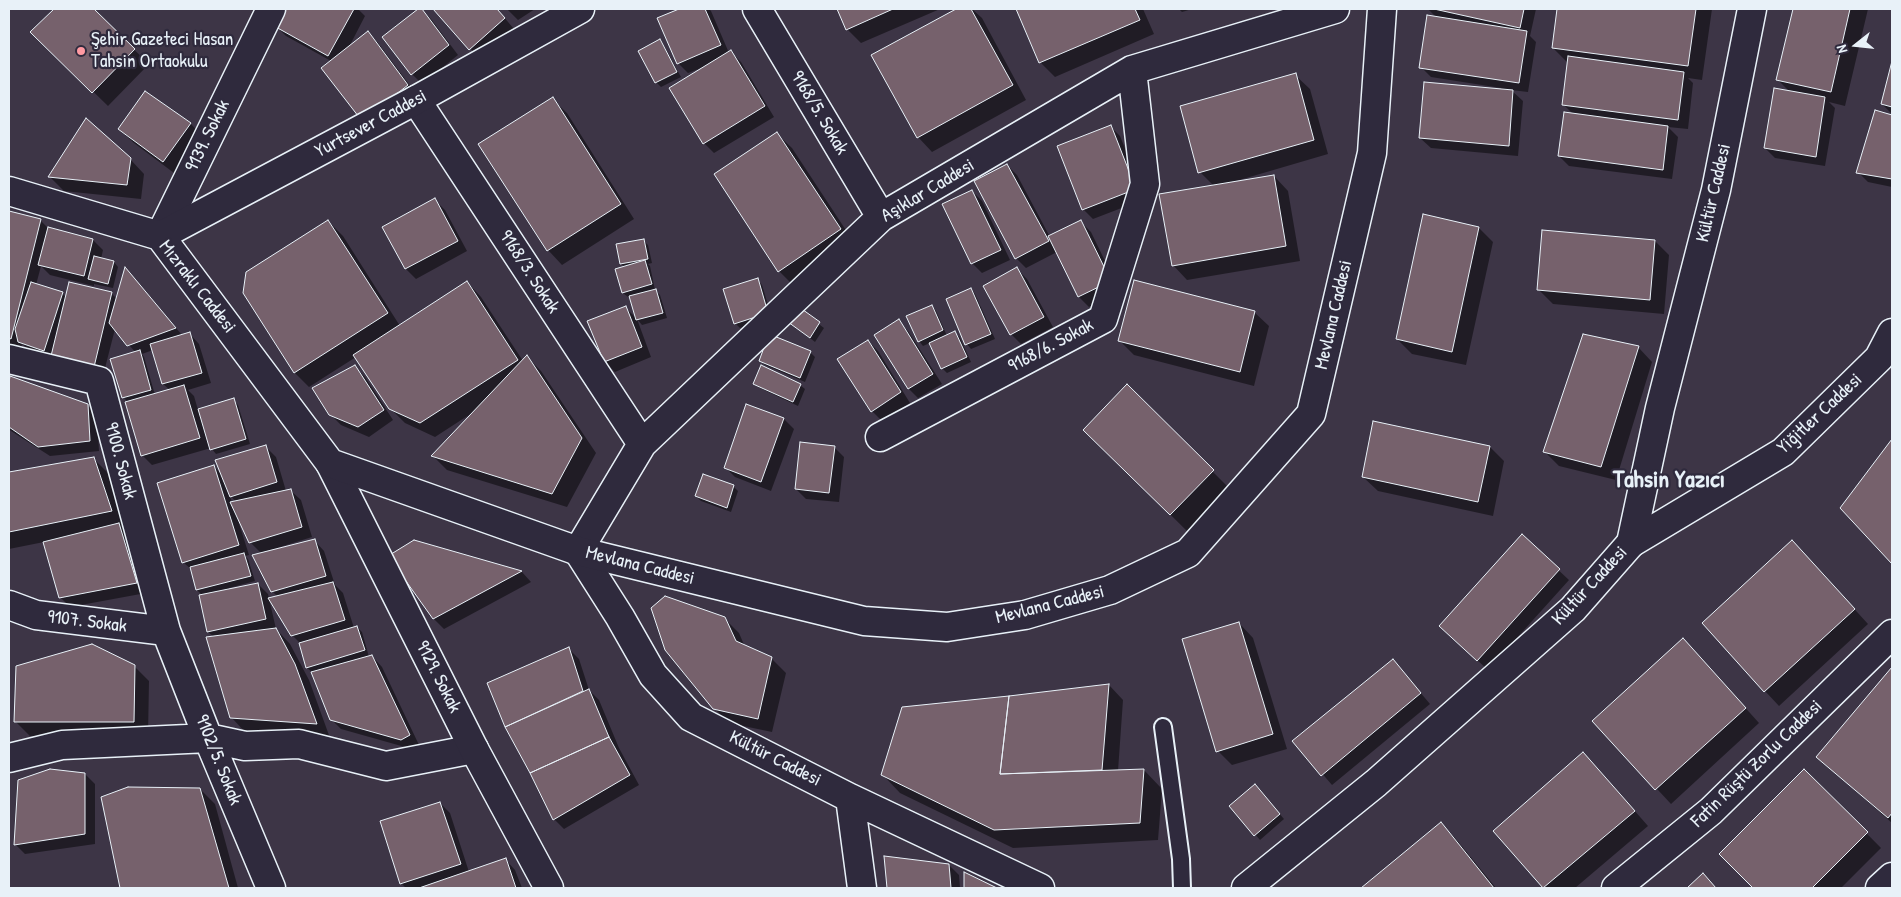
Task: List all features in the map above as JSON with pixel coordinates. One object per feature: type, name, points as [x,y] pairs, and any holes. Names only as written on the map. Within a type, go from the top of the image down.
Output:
[{"type":"street","name":"9139. Sokak","points":[[160,236],[271,9]]},
{"type":"street","name":"Yurtsever Caddesi","points":[[160,236],[416,100],[580,9]]},
{"type":"street","name":"9168/5. Sokak","points":[[757,9],[881,217]]},
{"type":"street","name":"Aşıklar Caddesi","points":[[578,551],[642,444],[881,217],[1132,70],[1335,9]]},
{"type":"street","name":"Mevlana Caddesi","points":[[330,463],[578,551],[864,621],[947,627],[1025,615],[1110,590],[1188,553],[1311,414],[1372,153],[1382,9]]},
{"type":"street","name":"Kültür Caddesi","points":[[1246,888],[1376,783],[1573,609],[1631,543],[1660,408],[1716,190],[1752,9]]},
{"type":"street","name":"9168/6. Sokak","points":[[880,437],[1103,318],[1145,184],[1132,70]]},
{"type":"street","name":"9168/3. Sokak","points":[[416,100],[642,444]]},
{"type":"street","name":"Mızraklı Caddesi","points":[[9,191],[160,236],[330,463]]},
{"type":"street","name":"Yiğitler Caddesi","points":[[1631,543],[1783,452],[1879,358],[1892,333]]},
{"type":"street","name":"9100. Sokak","points":[[9,359],[99,381],[166,631]]},
{"type":"street","name":"9129. Sokak","points":[[330,463],[474,749],[549,888]]},
{"type":"street","name":"Kültür Caddesi","points":[[578,551],[653,675],[691,717],[850,798],[1036,887]]},
{"type":"street","name":"9107. Sokak","points":[[9,605],[36,615],[166,631]]},
{"type":"street","name":"9102/5. Sokak","points":[[166,631],[208,738],[271,888]]},
{"type":"street","name":"Fatin Rüştü Zorlu Caddesi","points":[[1616,888],[1711,811],[1892,634]]},
{"type":"street","points":[[9,758],[62,745],[208,738],[245,746],[299,744],[386,766],[474,749]]},
{"type":"street","points":[[850,798],[862,888]]},
{"type":"street","points":[[1880,888],[1892,876]]},
{"type":"lane","points":[[1163,727],[1181,859],[1182,888]]},
{"type":"building","points":[[54,9],[94,9],[135,49],[92,93],[30,32]]},
{"type":"building","points":[[284,9],[354,9],[328,56],[274,26]]},
{"type":"building","points":[[418,9],[422,9],[449,45],[411,75],[382,37]]},
{"type":"building","points":[[433,9],[497,9],[505,18],[469,50]]},
{"type":"building","points":[[679,9],[705,9],[721,45],[677,64],[657,18]]},
{"type":"building","points":[[837,9],[893,9],[846,30]]},
{"type":"building","points":[[956,9],[971,9],[1013,85],[917,138],[871,55]]},
{"type":"building","points":[[1016,9],[1135,9],[1140,20],[1039,63]]},
{"type":"building","points":[[1434,9],[1524,9],[1520,28]]},
{"type":"building","points":[[1557,9],[1696,9],[1688,66],[1552,48]]},
{"type":"building","points":[[1793,9],[1850,9],[1831,92],[1776,80]]},
{"type":"building","points":[[1427,15],[1527,31],[1519,83],[1419,68]]},
{"type":"building","points":[[368,31],[408,85],[362,121],[321,68]]},
{"type":"building","points":[[660,39],[677,72],[655,83],[638,51]]},
{"type":"building","points":[[731,50],[765,106],[703,144],[669,88]]},
{"type":"building","points":[[1568,56],[1684,72],[1678,120],[1562,105]]},
{"type":"building","points":[[1892,61],[1892,107],[1881,104]]},
{"type":"building","points":[[1296,73],[1314,140],[1198,173],[1180,106]]},
{"type":"building","points":[[1424,82],[1513,90],[1509,146],[1419,138]]},
{"type":"building","points":[[1774,88],[1825,97],[1816,157],[1764,148]]},
{"type":"building","points":[[145,91],[191,123],[163,162],[118,129]]},
{"type":"building","points":[[553,97],[621,204],[547,251],[478,144]]},
{"type":"building","points":[[1875,110],[1892,115],[1892,179],[1856,173]]},
{"type":"building","points":[[1564,112],[1668,126],[1663,170],[1558,156]]},
{"type":"building","points":[[86,118],[131,158],[127,185],[48,177]]},
{"type":"building","points":[[1111,125],[1136,189],[1082,210],[1057,146]]},
{"type":"building","points":[[777,132],[841,229],[778,272],[714,174]]},
{"type":"building","points":[[1007,164],[1049,241],[1015,259],[974,181]]},
{"type":"building","points":[[1274,175],[1286,246],[1172,266],[1159,194]]},
{"type":"building","points":[[972,190],[1001,250],[971,264],[942,204]]},
{"type":"building","points":[[435,198],[458,241],[405,269],[382,227]]},
{"type":"building","points":[[9,211],[41,219],[11,339],[9,338]]},
{"type":"building","points":[[1423,214],[1479,227],[1452,352],[1396,339]]},
{"type":"building","points":[[328,220],[388,313],[294,373],[243,293],[246,272]]},
{"type":"building","points":[[1081,220],[1111,281],[1078,297],[1048,236]]},
{"type":"building","points":[[48,227],[93,239],[84,276],[38,265]]},
{"type":"building","points":[[1542,230],[1655,240],[1650,300],[1537,290]]},
{"type":"building","points":[[644,239],[648,259],[620,264],[616,244]]},
{"type":"building","points":[[94,256],[114,261],[108,284],[88,279]]},
{"type":"building","points":[[645,260],[652,284],[622,293],[615,269]]},
{"type":"building","points":[[125,267],[176,328],[127,346],[109,323]]},
{"type":"building","points":[[1017,267],[1044,317],[1010,335],[983,286]]},
{"type":"building","points":[[758,278],[768,313],[734,324],[723,289]]},
{"type":"building","points":[[1134,280],[1255,311],[1240,372],[1118,341]]},
{"type":"building","points":[[467,281],[518,360],[420,423],[389,409],[353,355]]},
{"type":"building","points":[[31,282],[63,292],[44,351],[18,342],[15,329]]},
{"type":"building","points":[[69,282],[112,292],[94,367],[51,356]]},
{"type":"building","points":[[971,288],[991,334],[965,345],[946,299]]},
{"type":"building","points":[[656,289],[663,313],[636,320],[629,296]]},
{"type":"building","points":[[932,305],[943,330],[918,342],[906,316]]},
{"type":"building","points":[[626,306],[642,347],[604,362],[587,321]]},
{"type":"building","points":[[799,307],[820,322],[810,338],[788,322]]},
{"type":"building","points":[[899,319],[933,374],[908,389],[874,335]]},
{"type":"building","points":[[955,331],[967,357],[941,369],[929,343]]},
{"type":"building","points":[[190,332],[202,373],[162,384],[150,344]]},
{"type":"building","points":[[769,334],[811,351],[800,378],[759,361]]},
{"type":"building","points":[[1583,334],[1639,346],[1601,467],[1543,452]]},
{"type":"building","points":[[868,340],[901,392],[871,412],[837,359]]},
{"type":"building","points":[[140,350],[151,390],[122,398],[110,359]]},
{"type":"building","points":[[527,355],[582,438],[552,494],[431,456]]},
{"type":"building","points":[[355,365],[384,410],[358,427],[329,415],[312,388]]},
{"type":"building","points":[[761,365],[801,384],[793,402],[753,384]]},
{"type":"building","points":[[10,376],[88,404],[90,441],[38,447],[9,427]]},
{"type":"building","points":[[1127,384],[1214,470],[1170,515],[1083,430]]},
{"type":"building","points":[[184,385],[200,438],[141,456],[125,402]]},
{"type":"building","points":[[234,398],[246,439],[210,450],[198,409]]},
{"type":"building","points":[[746,404],[784,418],[761,482],[724,468]]},
{"type":"building","points":[[1373,421],[1490,446],[1478,502],[1362,477]]},
{"type":"building","points":[[1892,439],[1892,564],[1840,508]]},
{"type":"building","points":[[800,442],[835,446],[829,493],[795,489]]},
{"type":"building","points":[[266,445],[277,482],[230,497],[215,460]]},
{"type":"building","points":[[94,457],[112,511],[9,532],[9,472]]},
{"type":"building","points":[[214,465],[239,545],[182,563],[157,483]]},
{"type":"building","points":[[703,474],[734,485],[727,508],[695,496]]},
{"type":"building","points":[[291,489],[302,527],[249,543],[230,502]]},
{"type":"building","points":[[119,523],[137,583],[59,598],[43,542]]},
{"type":"building","points":[[1522,534],[1560,569],[1477,661],[1439,626]]},
{"type":"building","points":[[315,539],[326,576],[271,592],[252,555]]},
{"type":"building","points":[[414,540],[522,571],[433,619],[388,556]]},
{"type":"building","points":[[1792,540],[1855,609],[1764,692],[1702,623]]},
{"type":"building","points":[[244,553],[251,576],[196,590],[190,567]]},
{"type":"building","points":[[333,582],[345,620],[291,636],[268,598]]},
{"type":"building","points":[[258,583],[266,619],[207,632],[199,595]]},
{"type":"building","points":[[665,596],[725,617],[736,641],[772,657],[758,719],[713,709],[665,650],[651,608]]},
{"type":"building","points":[[1239,622],[1273,734],[1216,752],[1182,639]]},
{"type":"building","points":[[357,626],[365,650],[306,668],[299,643]]},
{"type":"building","points":[[276,628],[295,664],[317,724],[230,718],[206,637]]},
{"type":"building","points":[[1683,638],[1746,708],[1655,790],[1592,721]]},
{"type":"building","points":[[92,644],[135,665],[134,722],[14,722],[16,666]]},
{"type":"building","points":[[569,647],[583,691],[505,727],[487,683]]},
{"type":"building","points":[[372,655],[410,735],[401,740],[330,720],[311,672]]},
{"type":"building","points":[[1393,659],[1421,693],[1321,776],[1292,741]]},
{"type":"building","points":[[1892,667],[1892,813],[1888,818],[1816,757]]},
{"type":"building","points":[[1109,684],[1102,770],[1000,774],[1009,696]]},
{"type":"building","points":[[589,689],[609,737],[530,773],[505,727]]},
{"type":"building","points":[[1009,696],[1000,774],[1144,769],[1140,823],[994,830],[881,775],[902,707]]},
{"type":"building","points":[[609,737],[630,775],[553,820],[530,773]]},
{"type":"building","points":[[1583,752],[1635,811],[1543,888],[1493,831]]},
{"type":"building","points":[[50,769],[85,773],[85,834],[14,845],[18,780]]},
{"type":"building","points":[[1804,769],[1868,832],[1812,888],[1753,888],[1719,854]]},
{"type":"building","points":[[1255,784],[1280,814],[1254,836],[1229,806]]},
{"type":"building","points":[[128,787],[200,788],[229,888],[120,888],[101,797]]},
{"type":"building","points":[[440,802],[461,864],[400,884],[380,821]]},
{"type":"building","points":[[1441,822],[1494,888],[1361,888]]},
{"type":"building","points":[[884,856],[949,864],[951,888],[887,888]]},
{"type":"building","points":[[506,858],[516,888],[419,888]]},
{"type":"building","points":[[964,872],[997,888],[964,888]]},
{"type":"building","points":[[1703,873],[1716,888],[1687,888]]},
{"type":"place","name":"Şehir Gazeteci Hasan Tahsin Ortaokulu","points":[[81,51]]},
{"type":"district","name":"Tahsin Yazıcı","points":[[1669,481]]}]
